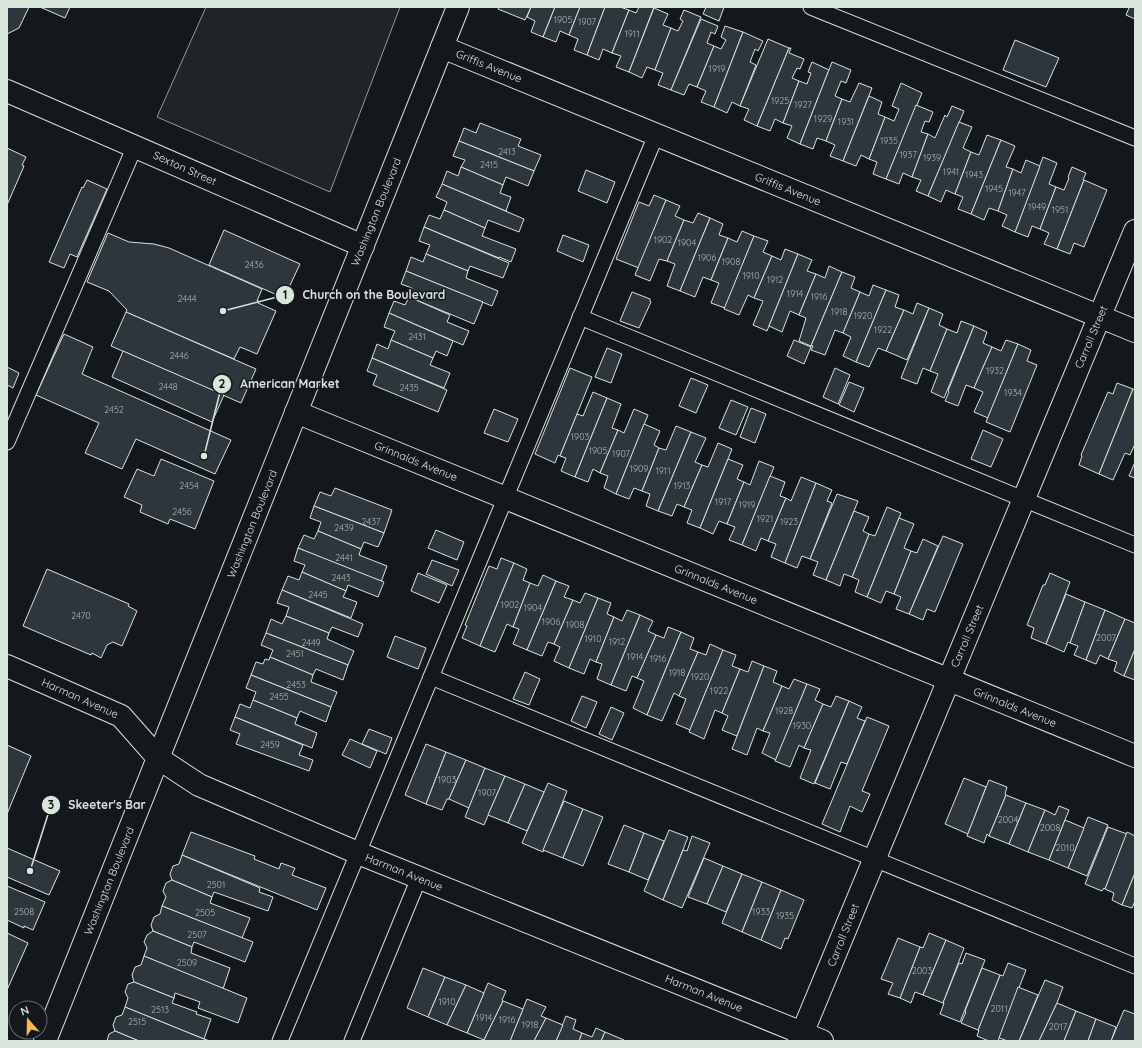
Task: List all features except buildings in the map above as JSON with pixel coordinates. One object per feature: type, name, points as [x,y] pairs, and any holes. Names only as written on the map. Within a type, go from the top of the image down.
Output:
[{"type":"street","name":"Washington Boulevard","points":[[46,1041],[458,7]]},
{"type":"street","name":"Griffis Avenue","points":[[442,47],[1135,331]]},
{"type":"street","name":"Sexton Street","points":[[7,90],[363,246]]},
{"type":"street","name":"Carroll Street","points":[[801,1037],[1135,231]]},
{"type":"street","name":"Grinnalds Avenue","points":[[296,412],[1135,756]]},
{"type":"street","name":"Harman Avenue","points":[[7,666],[121,716],[158,758],[199,785],[358,853],[801,1037],[822,1041]]},
{"type":"lane","points":[[811,7],[1135,138]]},
{"type":"lane","points":[[280,1041],[656,135]]},
{"type":"lane","points":[[7,442],[135,146]]},
{"type":"lane","points":[[580,317],[1135,545]]},
{"type":"lane","points":[[431,678],[1135,966]]},
{"type":"lane","points":[[352,1041],[420,878]]},
{"type":"shaded area","points":[[206,7],[400,7],[330,192],[157,117]]},
{"type":"place","name":"Church on the Boulevard","points":[[223,311]]},
{"type":"place","name":"American Market","points":[[204,456]]},
{"type":"place","name":"Skeeter's Bar","points":[[30,871]]}]
